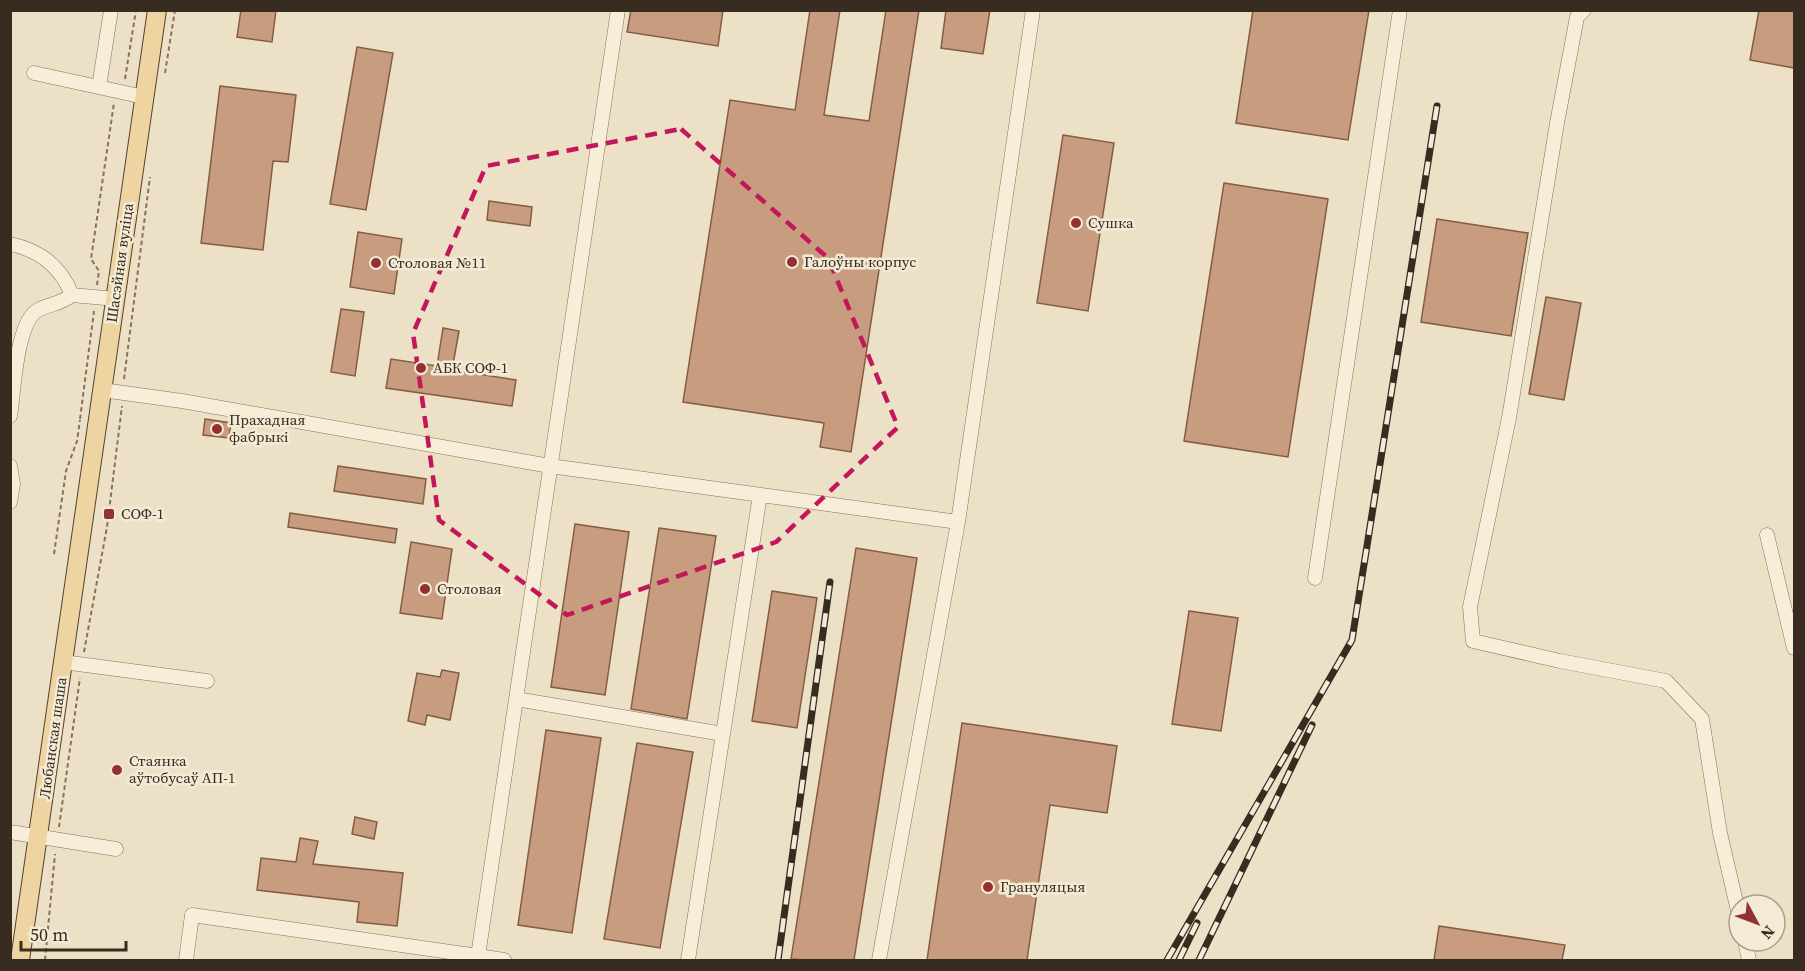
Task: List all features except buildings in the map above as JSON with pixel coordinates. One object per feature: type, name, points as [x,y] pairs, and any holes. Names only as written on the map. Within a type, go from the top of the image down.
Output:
[{"type":"main road","name":"Шасэйная вуліца","points":[[83,516],[157,10]]},
{"type":"main road","name":"Любанская шаша","points":[[20,960],[48,839],[63,662],[83,516]]},
{"type":"lane","points":[[99,87],[111,10]]},
{"type":"lane","points":[[478,958],[618,10]]},
{"type":"lane","points":[[879,960],[958,522],[1033,10]]},
{"type":"lane","points":[[1315,578],[1400,10]]},
{"type":"lane","points":[[1584,10],[1577,17],[1557,123],[1509,418],[1470,607],[1473,641],[1560,661],[1666,681],[1702,719],[1720,833],[1734,893]]},
{"type":"lane","points":[[34,73],[144,97]]},
{"type":"lane","points":[[10,244],[32,248],[66,280],[72,295]]},
{"type":"lane","points":[[10,416],[24,327],[37,310],[60,304],[72,295],[116,299]]},
{"type":"lane","points":[[102,390],[182,401],[550,466],[958,522]]},
{"type":"lane","points":[[10,466],[13,484],[10,502]]},
{"type":"lane","points":[[688,960],[760,495]]},
{"type":"lane","points":[[1767,535],[1794,648]]},
{"type":"lane","points":[[63,662],[207,681]]},
{"type":"lane","points":[[516,699],[723,734]]},
{"type":"lane","points":[[10,832],[116,849]]},
{"type":"lane","points":[[186,960],[192,915],[504,960]]},
{"type":"path","points":[[80,418],[99,271],[91,259],[114,104],[126,75],[136,10]]},
{"type":"path","points":[[164,81],[175,10]]},
{"type":"path","points":[[45,960],[48,839],[107,527],[151,176]]},
{"type":"highlighted area","points":[[681,129],[828,258],[898,427],[776,542],[567,615],[439,520],[413,333],[486,166]]},
{"type":"railway","points":[[1167,960],[1352,640],[1437,106]]},
{"type":"railway","points":[[778,960],[830,582]]},
{"type":"railway","points":[[1199,960],[1312,725]]},
{"type":"railway","points":[[1179,960],[1197,923]]},
{"type":"place","name":"Сушка","points":[[1076,223]]},
{"type":"place","name":"Галоўны корпус","points":[[792,262]]},
{"type":"place","name":"Столовая №11","points":[[376,263]]},
{"type":"place","name":"АБК СОФ-1","points":[[421,368]]},
{"type":"place","name":"Прахадная фабрыкі","points":[[217,429]]},
{"type":"place","name":"СОФ-1","points":[[109,514]]},
{"type":"place","name":"Столовая","points":[[425,589]]},
{"type":"place","name":"Стаянка аўтобусаў АП-1","points":[[117,770]]},
{"type":"place","name":"Грануляцыя","points":[[988,887]]}]
